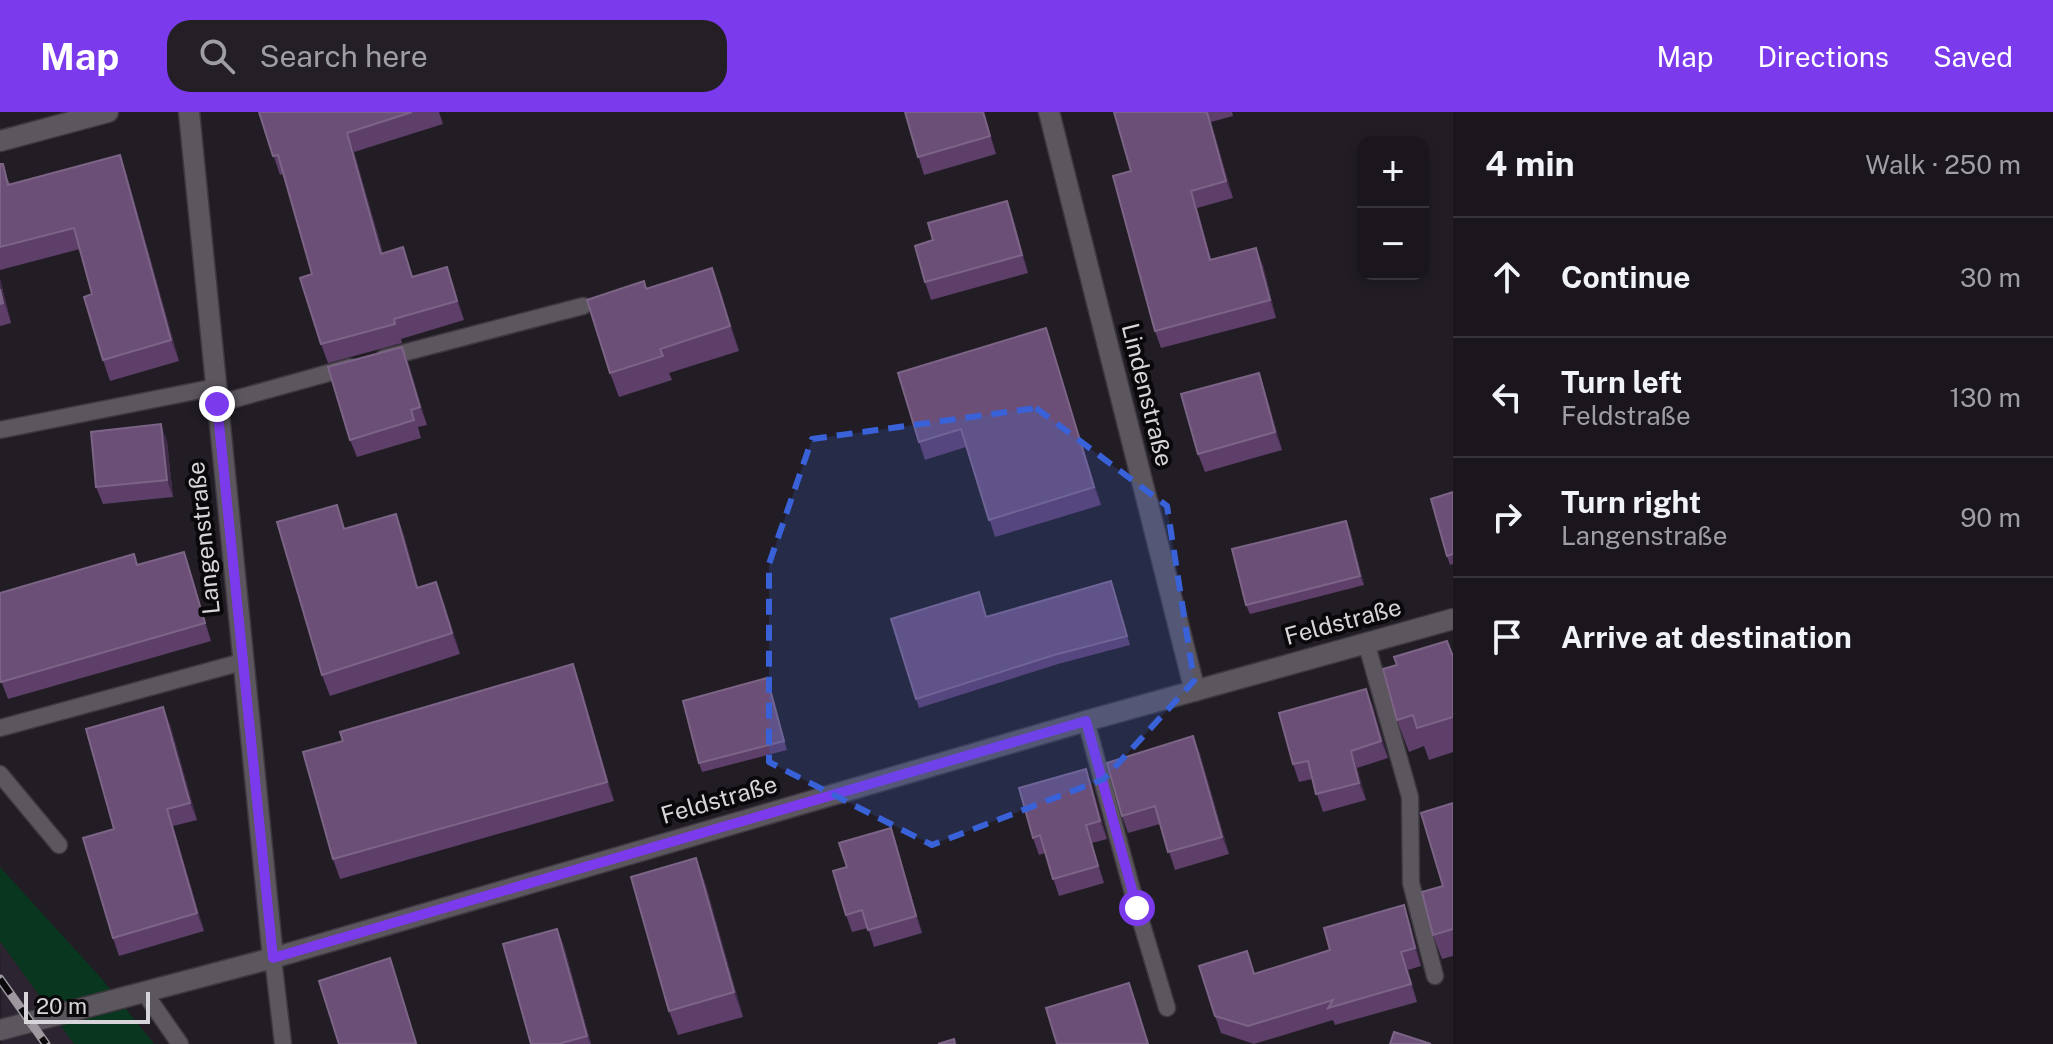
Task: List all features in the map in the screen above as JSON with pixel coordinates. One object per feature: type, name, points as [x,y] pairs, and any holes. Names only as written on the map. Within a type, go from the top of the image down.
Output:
[{"type":"street","points":[[0,141],[108,112]]},
{"type":"street","name":"Langenstraße","points":[[189,112],[273,958]]},
{"type":"street","name":"Lindenstraße","points":[[1049,112],[1195,691]]},
{"type":"street","name":"Feldstraße","points":[[0,1030],[273,958],[1086,721],[1453,619]]},
{"type":"lane","points":[[0,430],[216,395],[583,306]]},
{"type":"lane","points":[[1366,642],[1410,797],[1411,883],[1435,976]]},
{"type":"lane","points":[[0,728],[242,662]]},
{"type":"lane","points":[[1086,721],[1167,1008]]},
{"type":"lane","points":[[0,774],[59,845]]},
{"type":"lane","points":[[273,958],[283,1044]]},
{"type":"lane","points":[[144,992],[180,1044]]},
{"type":"highlighted area","points":[[1036,408],[1167,506],[1194,681],[1104,779],[932,845],[769,762],[769,564],[812,439]]},
{"type":"shaded area","points":[[0,941],[74,1044],[2,1044]]},
{"type":"green space","points":[[0,867],[101,978],[154,1044],[74,1044],[0,941]]},
{"type":"building","points":[[259,112],[412,112],[347,133],[381,254],[403,247],[412,277],[447,267],[457,301],[394,319],[395,324],[321,344],[300,278],[312,274],[278,155],[273,156]]},
{"type":"building","points":[[905,112],[983,112],[990,136],[918,157]]},
{"type":"building","points":[[1114,112],[1207,112],[1226,181],[1191,191],[1210,260],[1256,248],[1270,300],[1155,331],[1113,176],[1131,171]]},
{"type":"building","points":[[120,155],[171,340],[103,360],[84,297],[92,294],[74,228],[0,247],[0,164],[3,164],[8,185]]},
{"type":"building","points":[[1007,201],[1022,255],[925,282],[915,246],[933,240],[928,223]]},
{"type":"building","points":[[712,268],[730,326],[660,349],[663,356],[610,373],[587,300],[644,281],[646,289]]},
{"type":"building","points":[[1046,328],[1094,487],[989,520],[961,429],[919,442],[898,373]]},
{"type":"building","points":[[402,347],[420,407],[411,410],[414,420],[350,440],[328,367]]},
{"type":"building","points":[[1259,373],[1275,432],[1198,454],[1181,394]]},
{"type":"building","points":[[161,424],[167,480],[96,487],[91,432]]},
{"type":"building","points":[[1453,492],[1453,554],[1447,556],[1431,499]]},
{"type":"building","points":[[337,505],[344,529],[396,514],[417,588],[436,582],[452,633],[322,675],[277,522]]},
{"type":"building","points":[[1346,521],[1360,576],[1246,605],[1232,549]]},
{"type":"building","points":[[184,552],[205,623],[1,682],[0,593],[134,554],[137,565]]},
{"type":"building","points":[[1111,581],[1127,636],[1054,655],[916,699],[891,619],[979,592],[986,617]]},
{"type":"building","points":[[1447,641],[1453,654],[1453,717],[1417,728],[1413,715],[1397,720],[1383,669],[1397,665],[1394,657]]},
{"type":"building","points":[[573,664],[607,782],[333,859],[303,752],[343,741],[340,732]]},
{"type":"building","points":[[767,678],[784,741],[699,763],[683,701]]},
{"type":"building","points":[[1366,689],[1381,741],[1351,751],[1359,783],[1316,794],[1308,761],[1293,764],[1279,713]]},
{"type":"building","points":[[163,707],[190,803],[167,809],[197,913],[113,938],[83,838],[114,829],[86,729]]},
{"type":"building","points":[[1193,736],[1222,837],[1168,852],[1155,806],[1122,816],[1107,763]]},
{"type":"building","points":[[1086,769],[1100,821],[1086,825],[1098,866],[1053,879],[1040,835],[1033,838],[1019,788]]},
{"type":"building","points":[[1453,803],[1453,929],[1433,935],[1422,892],[1443,886],[1421,813]]},
{"type":"building","points":[[891,828],[916,916],[868,930],[862,910],[846,915],[833,871],[847,867],[839,843]]},
{"type":"building","points":[[696,858],[734,992],[669,1011],[631,877]]},
{"type":"building","points":[[1404,905],[1415,948],[1401,952],[1411,984],[1328,1008],[1333,1000],[1248,1026],[1215,1016],[1199,966],[1247,951],[1254,974],[1330,950],[1324,928]]},
{"type":"building","points":[[557,929],[587,1036],[558,1044],[531,1044],[503,944]]},
{"type":"building","points":[[390,958],[416,1043],[339,1044],[319,981]]},
{"type":"building","points":[[1129,983],[1148,1044],[1057,1044],[1046,1008]]},
{"type":"building","points":[[1394,1032],[1431,1044],[1390,1044]]},
{"type":"building","points":[[954,1039],[955,1044],[938,1044]]},
{"type":"railway","points":[[0,979],[46,1044]]},
{"type":"route","points":[[217,404],[273,958],[1086,721],[1137,908]]}]
